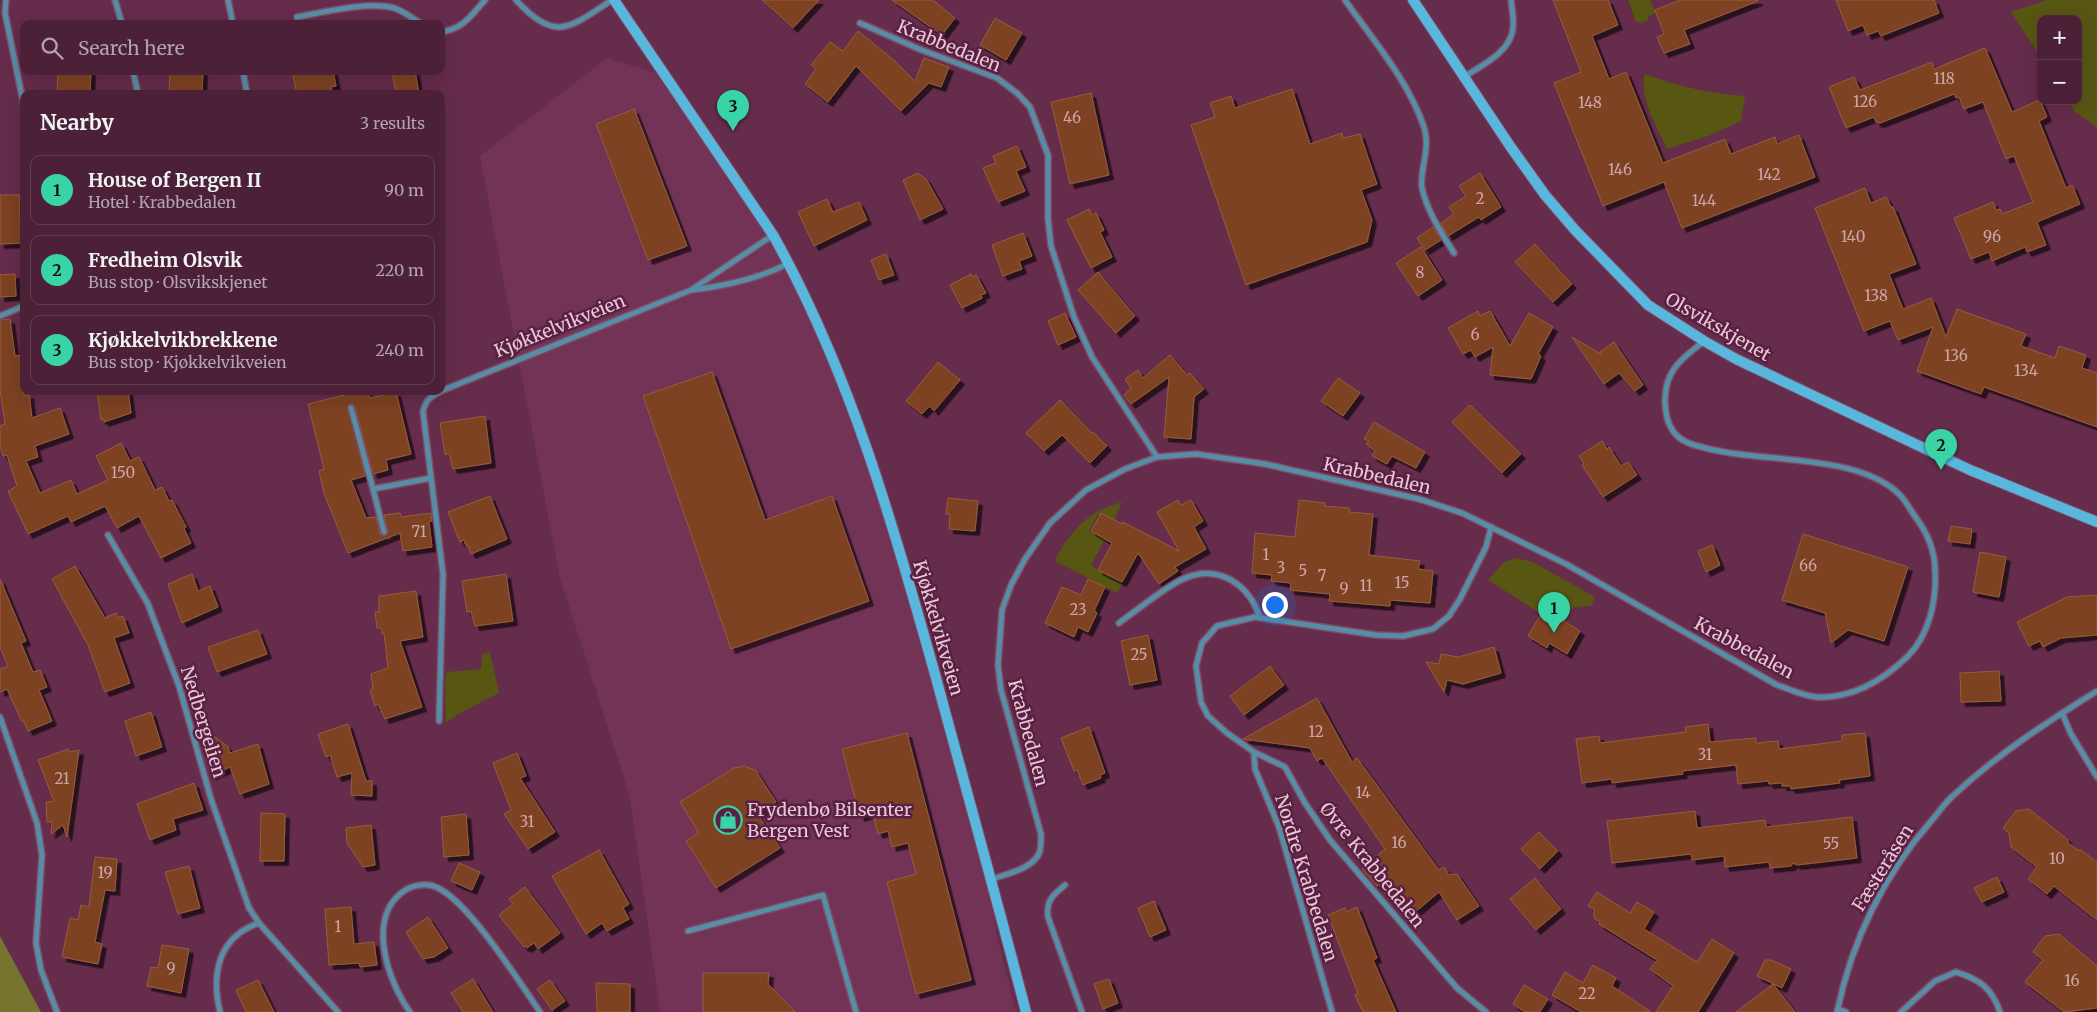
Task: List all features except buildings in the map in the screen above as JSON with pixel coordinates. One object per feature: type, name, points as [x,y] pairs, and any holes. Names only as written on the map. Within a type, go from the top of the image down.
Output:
[{"type":"main road","name":"Kjøkkelvikveien","points":[[613,0],[774,235],[789,263],[834,364],[865,445],[908,576],[992,880],[1026,1012]]},
{"type":"main road","name":"Olsvikskjenet","points":[[1413,0],[1540,188],[1575,230],[1648,305],[1704,341],[1745,363],[1970,470],[2097,522]]},
{"type":"street","points":[[6,0],[5,12],[21,90]]},
{"type":"street","points":[[115,0],[121,20]]},
{"type":"street","points":[[228,0],[232,20]]},
{"type":"street","points":[[445,31],[453,30],[464,24],[485,0]]},
{"type":"street","points":[[516,0],[533,19],[545,25],[557,27],[570,25],[613,0]]},
{"type":"street","points":[[1345,0],[1413,101],[1424,129],[1426,155],[1422,186],[1440,231],[1454,253]]},
{"type":"street","points":[[1464,77],[1501,52],[1508,42],[1513,29],[1511,0]]},
{"type":"street","points":[[297,17],[334,9],[384,6],[396,8],[416,20]]},
{"type":"street","name":"Krabbedalen","points":[[860,23],[918,49],[997,78],[1017,93],[1030,107],[1048,155],[1048,219],[1051,246],[1074,317],[1095,363],[1157,457]]},
{"type":"street","points":[[134,75],[137,90]]},
{"type":"street","points":[[244,75],[246,90]]},
{"type":"street","name":"Kjøkkelvikveien","points":[[445,389],[691,290],[774,235]]},
{"type":"street","name":"Kjøkkelvikveien","points":[[691,290],[741,281],[773,271],[789,263]]},
{"type":"street","points":[[0,316],[20,308]]},
{"type":"street","name":"Krabbedalen","points":[[992,880],[1023,868],[1037,857],[1040,851],[1041,834],[1001,690],[998,666],[1002,610],[1011,585],[1025,559],[1050,523],[1086,490],[1125,469],[1157,457],[1196,454],[1266,464],[1419,499],[1462,513],[1566,564],[1776,685],[1815,697],[1849,695],[1884,678],[1909,656],[1925,630],[1936,592],[1935,560],[1925,530],[1901,496],[1875,479],[1847,467],[1740,455],[1702,448],[1685,441],[1672,431],[1665,406],[1666,389],[1670,376],[1680,361],[1704,341]]},
{"type":"street","name":"Kjøkkelvikveien","points":[[433,395],[425,404],[423,412],[443,574],[439,721]]},
{"type":"street","points":[[351,408],[384,532]]},
{"type":"street","points":[[373,489],[431,478]]},
{"type":"street","name":"Øvre Krabbedalen","points":[[1486,1012],[1457,988],[1330,840],[1305,803],[1286,767],[1254,752],[1227,734],[1208,716],[1201,702],[1196,666],[1202,643],[1217,626],[1228,622],[1260,618],[1376,635],[1403,636],[1434,629],[1449,616],[1460,598],[1486,547],[1491,528]]},
{"type":"street","name":"Nedbergelien","points":[[108,535],[148,604],[179,686],[211,799],[249,908],[259,923],[338,1012]]},
{"type":"street","points":[[1119,623],[1182,579],[1208,572],[1227,576],[1246,590],[1256,605],[1260,618]]},
{"type":"street","name":"Fæsteråsen","points":[[1846,1012],[1837,1010],[1848,967],[1869,913],[1911,844],[1953,795],[2015,744],[2097,692]]},
{"type":"street","points":[[2062,713],[2071,734],[2097,777]]},
{"type":"street","points":[[0,717],[37,823],[42,855],[36,943],[40,970],[57,1012]]},
{"type":"street","name":"Nordre Krabbedalen","points":[[1254,752],[1255,768],[1279,827],[1332,1012]]},
{"type":"street","points":[[410,1012],[399,996],[388,970],[384,944],[387,917],[392,905],[404,891],[415,885],[439,888],[459,905],[492,944],[540,1012]]},
{"type":"street","points":[[1065,885],[1052,895],[1047,906],[1048,917],[1082,1012]]},
{"type":"street","points":[[688,931],[823,895],[856,1012]]},
{"type":"street","points":[[220,1012],[217,997],[218,966],[225,946],[243,930],[259,923]]},
{"type":"street","points":[[1902,1012],[1935,980],[1956,972],[1982,982],[1995,997],[2000,1012]]},
{"type":"shaded area","points":[[1628,0],[1650,0],[1656,13],[1649,16],[1647,21],[1636,22]]},
{"type":"shaded area","points":[[2047,0],[2097,0],[2097,127],[2075,112],[2071,105],[2082,105],[2082,15],[2037,15],[2037,52],[2011,12]]},
{"type":"shaded area","points":[[607,58],[655,73],[754,212],[822,337],[871,462],[952,750],[973,837],[992,879],[996,932],[1016,1012],[660,1012],[630,797],[560,578],[480,156]]},
{"type":"shaded area","points":[[1645,74],[1694,89],[1745,96],[1741,121],[1711,135],[1667,149],[1654,122],[1644,92]]},
{"type":"shaded area","points":[[1122,502],[1114,521],[1098,514],[1089,531],[1105,539],[1091,565],[1122,584],[1117,593],[1055,561],[1066,541],[1084,521],[1096,512]]},
{"type":"shaded area","points":[[1515,558],[1533,562],[1595,597],[1591,606],[1575,607],[1567,613],[1544,608],[1538,612],[1488,580],[1503,563]]},
{"type":"shaded area","points":[[490,652],[499,693],[460,713],[446,723],[445,679],[447,672],[481,669],[482,654]]},
{"type":"shaded area","points":[[0,936],[41,1012],[0,1012]]},
{"type":"place","name":"Kjøkkelvikbrekkene","points":[[733,131]]},
{"type":"place","name":"Fredheim Olsvik","points":[[1941,470]]},
{"type":"place","name":"House of Bergen II","points":[[1554,633]]},
{"type":"place","name":"Frydenbø Bilsenter Bergen Vest","points":[[728,820]]}]
